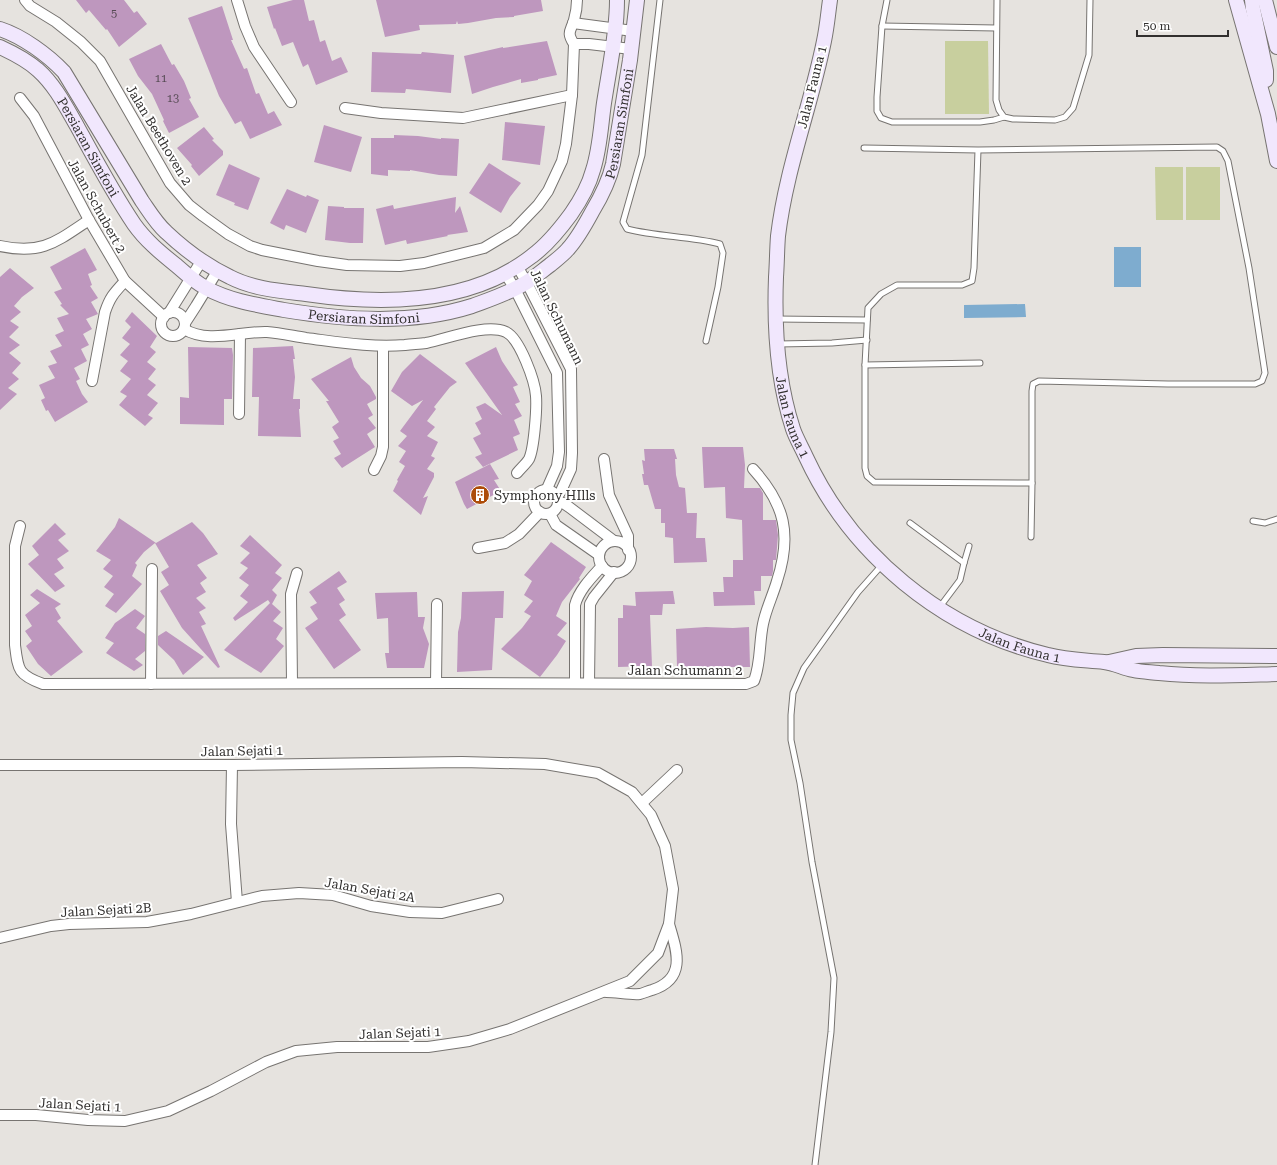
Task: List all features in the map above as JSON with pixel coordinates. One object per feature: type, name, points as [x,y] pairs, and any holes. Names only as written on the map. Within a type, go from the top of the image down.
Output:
[{"type":"street","name":"Jalan Beethoven 2","points":[[25,0],[30,6],[56,22],[81,42],[100,61],[170,183],[189,205],[202,216],[250,246],[283,255],[347,265],[400,266],[424,263],[484,248],[514,230],[538,205],[555,178],[566,144],[572,95],[574,44],[569,37],[569,30],[573,23]]},
{"type":"street","points":[[237,0],[245,26],[254,47],[291,102]]},
{"type":"street","points":[[577,0],[577,10],[573,23],[633,31]]},
{"type":"street","name":"Persiaran Simfoni","points":[[0,29],[24,41],[52,60],[64,72],[142,201],[153,216],[165,231],[202,260],[231,278],[254,286],[326,297],[361,299],[425,298],[476,286],[496,279],[533,256],[552,237],[571,213],[585,189],[594,169],[612,46],[617,0]]},
{"type":"street","name":"Persiaran Simfoni","points":[[0,47],[20,57],[38,70],[52,85],[120,202],[136,226],[152,245],[191,278],[207,288],[253,305],[341,318],[408,318],[432,316],[468,307],[501,296],[521,286],[567,251],[582,232],[610,177],[631,49],[637,0]]},
{"type":"street","name":"Jalan Fauna 1","points":[[830,0],[824,41],[787,189],[778,236],[775,319],[781,387],[794,430],[817,482],[843,520],[882,565],[938,608],[972,628],[1024,648],[1047,655],[1077,660],[1106,662],[1134,670],[1163,674],[1277,674]]},
{"type":"street","points":[[1236,0],[1263,94],[1277,161]]},
{"type":"street","points":[[1263,94],[1266,72],[1252,9],[1261,0],[1277,47]]},
{"type":"street","points":[[574,44],[612,46],[631,49]]},
{"type":"street","points":[[345,108],[381,113],[463,118],[572,95]]},
{"type":"street","name":"Jalan Schubert 2","points":[[20,98],[34,116],[89,220],[125,281],[166,315]]},
{"type":"street","points":[[0,246],[24,248],[47,246],[58,241],[89,220]]},
{"type":"street","points":[[202,260],[162,320],[161,327],[165,334],[176,336],[182,332],[184,326],[218,270]]},
{"type":"street","name":"Jalan Schumann","points":[[478,548],[505,543],[545,513],[556,510],[557,500],[571,469],[571,370],[511,270]]},
{"type":"street","points":[[92,381],[102,326],[108,304],[111,296],[125,281]]},
{"type":"street","name":"Jalan Schumann","points":[[521,286],[557,373],[557,466],[546,491],[540,492],[535,498],[535,506],[545,513]]},
{"type":"street","points":[[166,315],[178,314],[182,317],[184,326],[190,333],[209,336],[267,332],[383,346],[426,343],[490,329],[507,333],[514,340],[523,356],[532,376],[536,390],[532,450],[529,459],[517,473]]},
{"type":"street","points":[[239,414],[240,334]]},
{"type":"street","points":[[374,470],[381,456],[383,447],[383,346]]},
{"type":"street","points":[[604,460],[609,495],[628,536],[628,550],[630,557],[627,567],[614,572],[607,570],[602,566],[599,560],[599,555],[602,546],[606,543],[614,541]]},
{"type":"street","name":"Jalan Schumann 2","points":[[582,683],[746,684],[754,681],[757,673],[762,626],[778,580],[785,544],[784,521],[779,507],[766,483],[753,469]]},
{"type":"street","points":[[546,491],[552,492],[557,500],[569,507],[614,541],[624,544],[628,550]]},
{"type":"street","points":[[545,513],[556,525],[599,555]]},
{"type":"street","points":[[20,526],[15,546],[15,645],[19,669],[30,679],[43,684],[582,683]]},
{"type":"street","points":[[582,683],[575,605],[580,592],[602,566]]},
{"type":"street","points":[[151,684],[152,569]]},
{"type":"street","points":[[292,683],[291,594],[297,572]]},
{"type":"street","points":[[582,683],[590,604],[614,572]]},
{"type":"street","points":[[436,683],[437,604]]},
{"type":"street","points":[[575,605],[590,604]]},
{"type":"street","name":"Jalan Fauna 1","points":[[1106,662],[1143,655],[1275,655]]},
{"type":"street","name":"Jalan Sejati 1","points":[[0,765],[232,765],[462,762],[545,764],[598,773],[632,792],[651,815],[664,846],[673,890],[669,924],[658,953],[630,981],[510,1029],[469,1041],[428,1047],[337,1047],[296,1051],[266,1062],[211,1091],[168,1111],[125,1121],[88,1120],[36,1115],[0,1115]]},
{"type":"street","points":[[232,765],[231,824],[237,902]]},
{"type":"street","points":[[642,803],[677,770]]},
{"type":"street","name":"Jalan Sejati 2A","points":[[237,902],[262,896],[299,893],[333,895],[379,907],[410,912],[442,913],[498,899]]},
{"type":"street","name":"Jalan Sejati 2B","points":[[0,938],[51,926],[69,924],[147,922],[191,914],[237,902]]},
{"type":"street","points":[[604,992],[640,994],[663,987],[674,975],[677,962],[675,943],[669,924]]},
{"type":"lane","points":[[660,0],[642,155],[623,222],[627,229],[640,232],[702,240],[720,244],[724,253],[706,341]]},
{"type":"lane","points":[[887,0],[882,26],[877,111],[881,118],[892,122],[980,122],[1004,117],[1013,120],[1056,120],[1065,117],[1073,108],[1089,55],[1090,0]]},
{"type":"lane","points":[[997,0],[996,100],[999,110],[1004,117]]},
{"type":"lane","points":[[882,26],[996,28]]},
{"type":"lane","points":[[864,148],[978,150],[1217,147],[1224,151],[1228,161],[1248,268],[1265,372],[1262,380],[1255,384],[1168,384],[1039,381],[1033,384],[1031,537]]},
{"type":"lane","points":[[978,150],[974,268],[972,280],[962,284],[897,285],[881,294],[868,308],[865,365],[865,468],[868,476],[874,482],[1032,483]]},
{"type":"lane","points":[[775,319],[867,320]]},
{"type":"lane","points":[[777,344],[832,343],[867,340]]},
{"type":"lane","points":[[865,365],[980,363]]},
{"type":"lane","points":[[1253,520],[1266,523],[1277,519]]},
{"type":"lane","points":[[910,523],[964,563]]},
{"type":"lane","points":[[938,608],[960,580],[969,546]]},
{"type":"lane","points":[[815,1165],[831,1032],[834,978],[812,862],[800,783],[791,740],[793,693],[804,668],[858,592],[882,565]]},
{"type":"green space","points":[[945,41],[988,41],[989,114],[945,114]]},
{"type":"green space","points":[[1155,167],[1183,167],[1183,220],[1156,220]]},
{"type":"green space","points":[[1186,167],[1220,167],[1220,220],[1186,220]]},
{"type":"water","points":[[1114,247],[1141,247],[1141,287],[1114,287]]},
{"type":"water","points":[[1025,304],[1026,317],[964,318],[964,305]]},
{"type":"building","points":[[76,0],[124,0],[134,13],[137,11],[147,24],[119,47],[107,29],[106,30],[89,10],[86,13]]},
{"type":"building","points":[[293,0],[304,0],[309,21],[314,20],[320,42],[325,40],[332,61],[341,57],[348,72],[316,85],[308,64],[303,67],[293,42],[282,46],[275,28],[274,29],[267,7]]},
{"type":"building","points":[[376,0],[541,0],[543,11],[514,17],[496,18],[468,23],[458,24],[457,21],[456,24],[419,25],[420,30],[385,37]]},
{"type":"building","points":[[222,6],[233,40],[231,40],[244,69],[247,68],[256,94],[259,93],[268,114],[274,111],[282,125],[250,139],[241,121],[235,124],[219,96],[188,18]]},
{"type":"building","points":[[547,41],[557,75],[521,83],[521,79],[472,94],[464,56],[503,47]]},
{"type":"building","points":[[161,44],[172,65],[174,64],[184,81],[191,98],[189,99],[199,117],[169,133],[152,94],[138,76],[129,59]]},
{"type":"building","points":[[372,52],[421,54],[422,52],[454,55],[451,93],[406,89],[405,93],[371,92]]},
{"type":"building","points":[[505,122],[545,126],[540,165],[502,160]]},
{"type":"building","points":[[324,125],[362,137],[351,172],[314,162]]},
{"type":"building","points":[[204,127],[214,139],[212,140],[223,151],[223,155],[199,176],[191,166],[192,165],[177,148]]},
{"type":"building","points":[[394,135],[459,139],[457,176],[439,175],[410,170],[388,170],[388,176],[371,174],[371,138],[394,138]]},
{"type":"building","points":[[489,163],[521,183],[510,197],[501,213],[469,193]]},
{"type":"building","points":[[229,164],[260,178],[248,210],[234,205],[235,203],[216,195]]},
{"type":"building","points":[[287,189],[306,197],[307,195],[319,200],[306,233],[286,225],[284,230],[270,223]]},
{"type":"building","points":[[456,197],[455,213],[460,206],[468,232],[407,244],[406,240],[385,245],[376,209],[393,205],[394,209]]},
{"type":"building","points":[[328,206],[364,208],[363,243],[325,240]]},
{"type":"building","points":[[85,248],[97,270],[88,274],[92,285],[90,286],[98,298],[91,302],[98,314],[86,319],[92,329],[83,334],[89,345],[81,349],[87,361],[74,368],[80,379],[76,381],[82,394],[88,402],[55,422],[48,410],[46,411],[41,400],[45,398],[39,385],[55,378],[48,366],[57,363],[50,351],[62,346],[55,335],[64,331],[57,318],[69,314],[60,305],[62,304],[54,292],[62,289],[50,267]]},
{"type":"building","points":[[10,268],[34,288],[22,297],[14,306],[21,312],[10,321],[19,327],[9,337],[20,345],[9,353],[21,363],[12,373],[19,379],[8,388],[17,394],[0,410],[0,277]]},
{"type":"building","points":[[132,312],[157,336],[150,347],[156,352],[147,362],[156,369],[148,379],[156,385],[147,395],[158,403],[148,415],[153,418],[145,426],[119,405],[127,396],[120,392],[131,379],[120,371],[128,361],[120,355],[130,344],[122,338],[131,327],[125,321]]},
{"type":"building","points":[[293,346],[295,377],[293,399],[300,399],[299,409],[301,437],[258,436],[259,397],[252,397],[253,348]]},
{"type":"building","points":[[188,347],[232,348],[232,399],[224,399],[224,425],[180,424],[180,397],[189,398]]},
{"type":"building","points":[[496,347],[502,361],[518,385],[513,387],[520,402],[515,404],[522,416],[514,420],[520,434],[513,437],[518,450],[483,467],[475,457],[482,454],[473,438],[481,434],[475,423],[482,419],[476,407],[485,403],[502,415],[465,363]]},
{"type":"building","points":[[420,354],[457,382],[450,387],[434,407],[436,409],[427,421],[435,427],[427,436],[438,442],[431,456],[435,458],[427,469],[434,473],[434,477],[423,498],[428,496],[421,515],[393,491],[405,466],[399,462],[406,451],[398,446],[407,436],[400,431],[423,400],[412,406],[391,391],[402,372]]},
{"type":"building","points":[[351,357],[354,367],[361,378],[370,386],[376,397],[376,399],[367,404],[373,415],[368,418],[376,428],[367,434],[375,447],[342,468],[334,458],[341,454],[333,441],[339,438],[332,427],[339,422],[326,401],[329,401],[311,379]]},
{"type":"building","points":[[702,447],[743,447],[745,465],[744,488],[760,488],[763,493],[763,520],[776,520],[778,535],[776,560],[773,560],[772,576],[761,576],[761,591],[754,591],[755,605],[714,606],[713,592],[724,592],[723,577],[733,577],[733,560],[743,560],[742,520],[726,518],[725,487],[704,488]]},
{"type":"building","points":[[644,449],[674,449],[677,459],[675,459],[676,475],[679,487],[685,488],[687,513],[697,513],[696,538],[705,538],[707,562],[674,563],[673,538],[665,537],[665,523],[661,523],[661,509],[655,509],[648,485],[644,485],[642,460],[645,461]]},
{"type":"building","points":[[490,464],[499,479],[494,480],[501,491],[467,509],[455,482]]},
{"type":"building","points":[[119,518],[156,543],[192,522],[203,533],[218,554],[197,565],[207,578],[200,583],[206,592],[196,598],[206,608],[199,612],[206,624],[201,626],[220,667],[218,668],[182,628],[160,591],[169,585],[161,572],[169,567],[155,543],[144,552],[135,563],[137,565],[132,576],[142,584],[116,613],[105,606],[114,594],[104,587],[113,576],[103,569],[111,560],[96,551],[115,527]]},
{"type":"building","points":[[55,523],[66,534],[58,540],[69,551],[57,559],[64,568],[54,574],[65,586],[55,592],[28,564],[39,555],[32,546]]},
{"type":"building","points":[[250,535],[282,565],[275,573],[282,578],[272,590],[277,595],[272,604],[281,612],[273,621],[283,628],[276,639],[284,646],[261,673],[224,650],[270,603],[268,600],[235,621],[233,618],[248,602],[240,596],[249,585],[239,578],[248,568],[240,563],[250,553],[240,546]]},
{"type":"building","points":[[551,542],[586,567],[579,578],[580,579],[562,602],[556,616],[567,623],[557,635],[566,641],[540,677],[501,649],[522,628],[531,616],[524,612],[533,601],[524,595],[532,581],[524,575]]},
{"type":"building","points":[[339,571],[347,582],[337,588],[345,600],[339,604],[346,615],[339,620],[361,650],[334,669],[305,628],[318,619],[310,607],[317,603],[309,592]]},
{"type":"building","points":[[37,589],[61,604],[55,608],[61,618],[57,621],[83,652],[51,676],[38,664],[26,646],[32,641],[25,631],[32,626],[25,615],[40,603],[30,595]]},
{"type":"building","points":[[504,591],[503,618],[495,618],[492,670],[457,672],[458,632],[461,618],[462,592]]},
{"type":"building","points":[[673,591],[675,604],[663,604],[662,615],[650,615],[652,666],[618,667],[618,618],[623,618],[623,605],[636,606],[635,592]]},
{"type":"building","points":[[417,592],[418,617],[425,617],[423,628],[429,644],[424,668],[387,668],[385,653],[389,653],[388,618],[377,619],[375,593]]},
{"type":"building","points":[[135,609],[145,616],[136,628],[145,634],[145,651],[135,659],[143,665],[134,671],[106,653],[114,643],[105,638],[115,623]]},
{"type":"building","points":[[749,627],[750,667],[677,667],[676,629]]},
{"type":"building","points":[[166,631],[204,657],[183,675],[174,660],[158,645],[158,636]]},
{"type":"place","name":"Symphony HIlls","points":[[480,495]]}]
